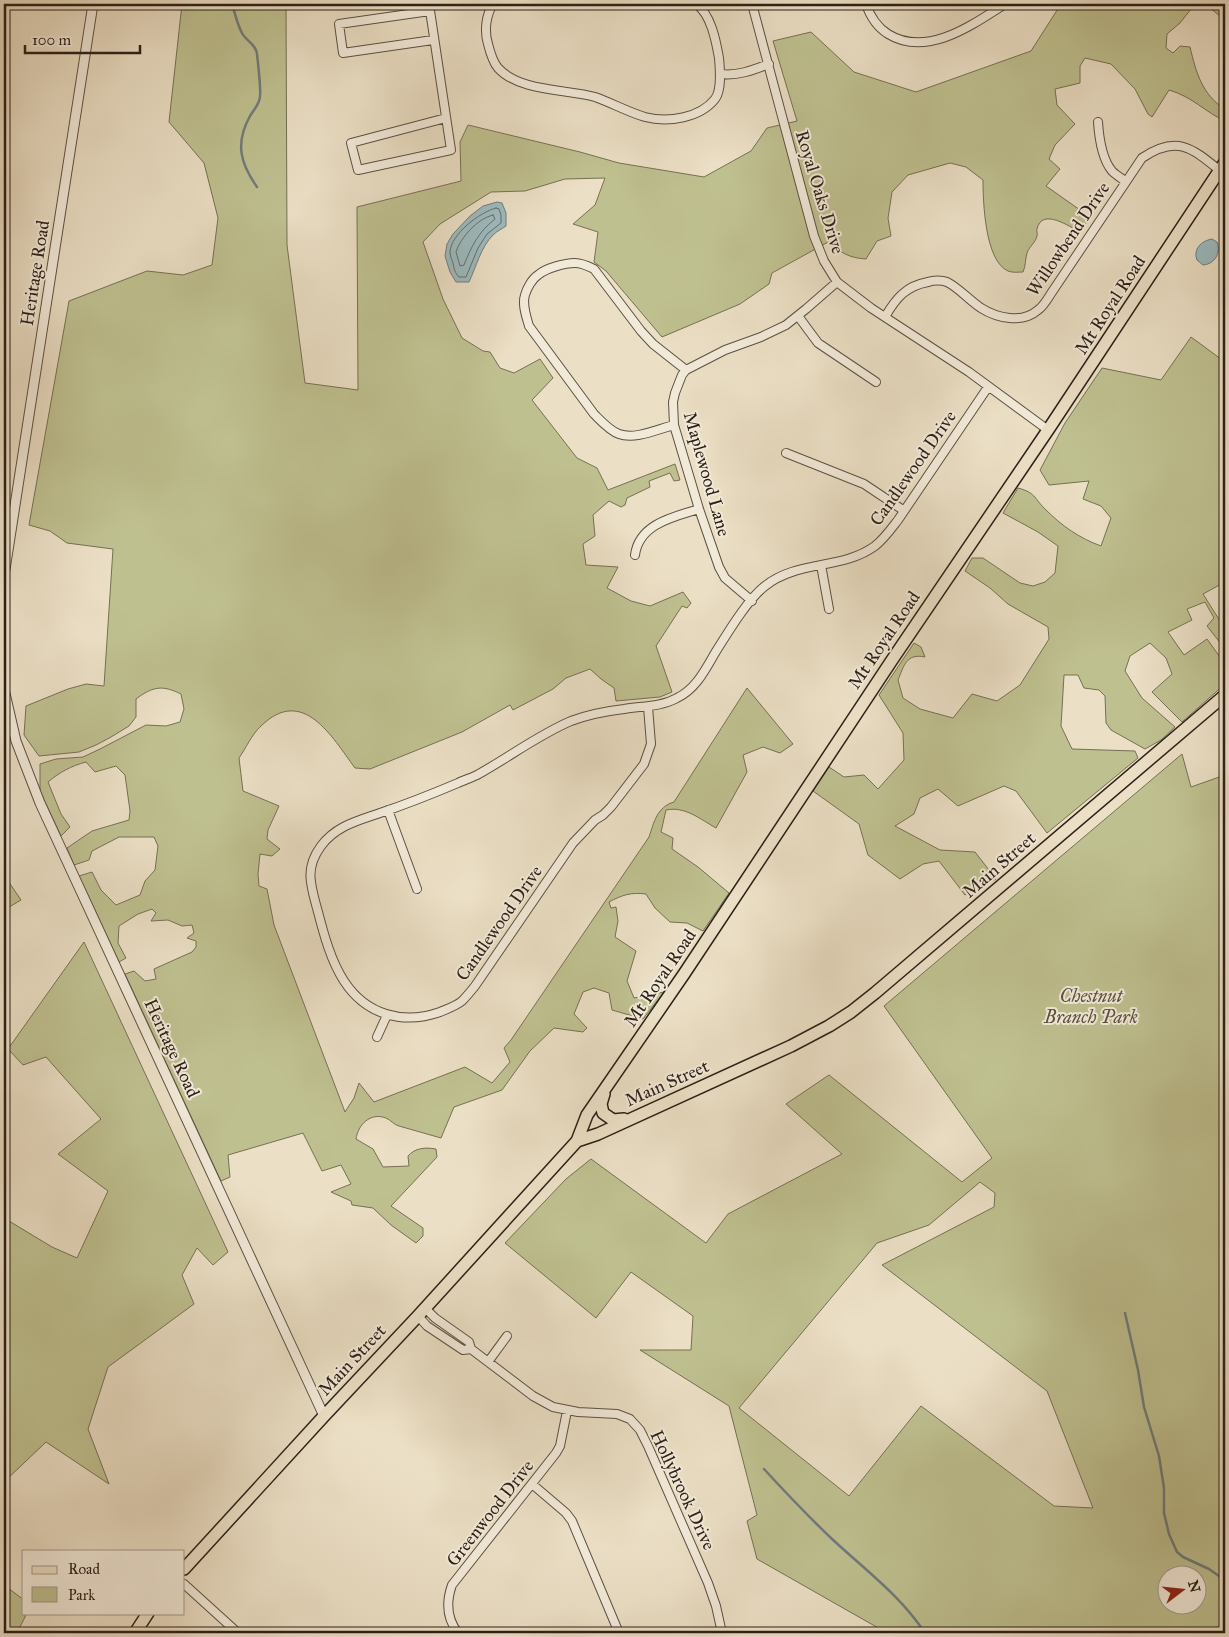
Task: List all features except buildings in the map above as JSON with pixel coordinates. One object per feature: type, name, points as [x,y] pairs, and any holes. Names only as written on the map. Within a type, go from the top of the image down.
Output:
[{"type":"main road","name":"Mt Royal Road","points":[[577,1141],[584,1120],[684,974],[892,660],[1048,430],[1222,166]]},
{"type":"main road","name":"Main Street","points":[[185,1568],[577,1141],[598,1134],[813,1036],[851,1012],[1225,695]]},
{"type":"main road","points":[[607,1086],[601,1104],[602,1111],[606,1117],[620,1120],[643,1113]]},
{"type":"main road","points":[[135,1633],[147,1614]]},
{"type":"street","name":"Heritage Road","points":[[4,576],[93,4]]},
{"type":"street","points":[[494,4],[489,11],[486,24],[486,39],[498,68],[522,83],[595,97],[646,117],[658,119],[687,117],[702,111],[716,98],[721,74],[718,52],[708,17],[696,4]]},
{"type":"street","name":"Royal Oaks Drive","points":[[752,4],[814,236],[824,261],[837,282],[854,296],[969,372],[1048,430]]},
{"type":"street","points":[[866,4],[873,20],[882,30],[906,43],[921,44],[945,37],[965,28],[1005,4]]},
{"type":"street","points":[[433,40],[343,52],[339,24],[429,8],[451,150],[358,170],[351,144],[446,118]]},
{"type":"street","points":[[721,74],[729,75],[747,72],[769,64]]},
{"type":"street","points":[[1098,122],[1102,146],[1108,165],[1125,181]]},
{"type":"street","name":"Willowbend Drive","points":[[886,317],[893,304],[906,290],[921,283],[934,280],[946,282],[980,308],[993,314],[1006,318],[1019,318],[1032,314],[1038,310],[1052,292],[1142,158],[1155,149],[1178,146],[1190,149],[1222,166]]},
{"type":"street","points":[[674,425],[637,435],[619,434],[603,424],[529,326],[525,313],[524,297],[529,286],[538,275],[561,265],[575,263],[594,269],[641,331],[653,344],[686,370],[725,350],[776,331],[798,316],[837,282]]},
{"type":"street","points":[[798,316],[818,343],[876,382]]},
{"type":"street","name":"Maplewood Lane","points":[[686,370],[682,375],[673,402],[674,425],[699,509],[719,567],[725,578],[752,601]]},
{"type":"street","name":"Candlewood Drive","points":[[648,707],[651,744],[644,764],[604,815],[595,820],[573,843],[475,986],[461,1001],[433,1014],[400,1018],[387,1015],[369,1006],[354,993],[344,981],[333,957],[321,924],[310,876],[311,862],[321,846],[332,834],[347,824],[432,795],[475,776],[572,721],[623,709],[648,707],[676,699],[689,691],[700,678],[724,638],[762,588],[780,575],[797,569],[850,558],[876,546],[891,529],[988,387]]},
{"type":"street","points":[[786,453],[864,484],[903,510]]},
{"type":"street","points":[[635,555],[636,546],[648,529],[668,519],[699,509]]},
{"type":"street","points":[[821,565],[829,609]]},
{"type":"street","name":"Heritage Road","points":[[4,689],[16,742],[40,803],[324,1416]]},
{"type":"street","points":[[388,810],[418,889]]},
{"type":"street","points":[[377,1037],[387,1015]]},
{"type":"street","name":"Hollybrook Drive","points":[[422,1312],[427,1326],[463,1350],[471,1349],[543,1402],[567,1411],[617,1414],[630,1419],[640,1430],[706,1576],[716,1606],[722,1633]]},
{"type":"street","points":[[488,1362],[507,1336]]},
{"type":"street","name":"Greenwood Drive","points":[[458,1633],[450,1621],[448,1611],[452,1585],[560,1446],[567,1411]]},
{"type":"street","points":[[532,1484],[566,1513],[572,1521],[618,1633]]},
{"type":"street","points":[[185,1585],[238,1633]]},
{"type":"green space","points":[[182,4],[286,4],[287,245],[305,383],[358,390],[357,207],[461,181],[460,142],[468,125],[619,163],[704,177],[751,151],[767,128],[797,121],[773,41],[811,32],[854,72],[916,92],[1031,51],[1061,4],[1195,4],[1180,23],[1167,34],[1166,48],[1173,53],[1180,46],[1190,47],[1205,90],[1225,109],[1225,121],[1185,97],[1169,90],[1152,117],[1148,114],[1135,89],[1111,64],[1085,58],[1080,66],[1080,83],[1055,89],[1057,105],[1075,124],[1055,145],[1049,159],[1060,169],[1046,186],[1090,217],[1080,232],[1057,220],[1044,219],[1040,223],[1036,238],[1027,253],[1023,272],[1008,271],[1000,265],[994,256],[987,230],[983,180],[966,167],[950,163],[908,175],[892,192],[888,218],[891,236],[877,241],[866,259],[845,254],[830,241],[772,273],[769,284],[740,304],[662,337],[606,271],[594,262],[598,232],[573,224],[595,205],[605,178],[565,179],[525,191],[491,192],[440,224],[423,242],[443,299],[462,338],[483,351],[490,352],[500,368],[514,373],[540,359],[553,378],[532,400],[577,458],[597,468],[608,490],[675,464],[680,480],[674,481],[670,473],[649,481],[650,487],[627,498],[625,505],[621,507],[609,501],[593,515],[595,536],[583,544],[586,565],[618,567],[607,588],[631,601],[650,606],[683,592],[691,603],[687,608],[682,606],[656,646],[672,692],[660,697],[616,701],[614,688],[590,669],[566,678],[553,689],[513,710],[510,705],[462,732],[370,769],[355,768],[326,730],[315,720],[303,713],[290,711],[276,715],[261,726],[252,737],[239,758],[243,791],[279,806],[268,830],[267,839],[280,849],[272,856],[260,854],[259,886],[267,889],[274,925],[345,1112],[354,1098],[359,1083],[374,1102],[465,1067],[492,1083],[510,1062],[504,1048],[649,837],[660,811],[668,804],[674,802],[747,688],[793,744],[780,753],[763,747],[743,755],[747,772],[716,828],[686,812],[673,809],[666,810],[661,832],[673,838],[672,849],[698,867],[729,893],[703,931],[687,923],[670,922],[655,908],[646,894],[636,893],[609,902],[611,908],[616,907],[618,921],[615,937],[636,951],[627,981],[634,998],[664,992],[643,1019],[612,1010],[609,993],[594,988],[583,992],[574,1014],[587,1028],[583,1032],[554,1028],[530,1051],[502,1090],[454,1107],[441,1138],[397,1125],[388,1119],[380,1117],[370,1118],[362,1125],[356,1139],[373,1149],[383,1167],[409,1166],[408,1156],[414,1151],[424,1148],[436,1149],[437,1157],[391,1206],[423,1228],[423,1236],[416,1243],[391,1225],[373,1208],[352,1205],[351,1201],[331,1192],[351,1184],[341,1165],[322,1171],[303,1133],[228,1155],[230,1177],[221,1181],[125,974],[134,971],[145,981],[156,979],[154,969],[192,952],[196,947],[196,941],[187,938],[194,933],[192,925],[182,926],[168,920],[151,921],[156,913],[152,909],[138,914],[119,926],[118,943],[126,958],[119,962],[79,876],[92,872],[101,890],[116,905],[140,895],[145,881],[155,870],[158,846],[154,837],[119,837],[92,851],[89,860],[74,865],[67,848],[92,831],[129,820],[130,811],[125,775],[116,766],[95,772],[86,762],[75,765],[48,782],[61,814],[70,827],[61,836],[40,791],[40,764],[56,759],[83,757],[146,725],[166,726],[180,722],[184,709],[181,694],[163,688],[148,691],[136,699],[136,717],[129,726],[96,745],[79,752],[39,756],[24,735],[26,706],[68,689],[86,684],[104,686],[113,549],[67,543],[50,531],[29,525],[69,301],[147,271],[183,275],[212,265],[218,218],[204,163],[169,122]]},
{"type":"green space","points":[[1205,4],[1225,4],[1225,20]]},
{"type":"green space","points":[[1191,337],[1225,362],[1225,582],[1203,594],[1225,629],[1225,649],[1207,626],[1214,618],[1205,602],[1187,609],[1192,620],[1168,632],[1184,655],[1207,639],[1225,664],[1225,684],[1182,722],[1152,692],[1172,674],[1166,658],[1150,643],[1130,656],[1125,671],[1142,698],[1175,727],[1161,740],[1145,749],[1111,730],[1106,723],[1105,696],[1099,690],[1084,688],[1078,675],[1064,675],[1061,726],[1072,749],[1135,751],[1138,758],[1047,833],[1016,791],[1004,786],[958,806],[938,789],[920,798],[914,814],[895,826],[940,850],[975,852],[996,879],[965,895],[939,861],[923,864],[900,879],[868,855],[859,824],[813,791],[829,767],[844,777],[864,775],[878,789],[904,760],[903,733],[879,695],[914,643],[921,647],[925,657],[919,656],[910,659],[904,666],[898,680],[903,698],[920,709],[953,718],[972,694],[997,701],[1020,685],[1049,639],[1048,627],[1008,604],[990,588],[965,571],[972,558],[983,558],[1020,583],[1033,586],[1045,582],[1055,573],[1058,546],[1038,532],[1003,513],[1018,488],[1031,494],[1051,515],[1071,531],[1101,546],[1111,518],[1101,506],[1083,499],[1089,481],[1049,485],[1040,470],[1065,423],[1102,368],[1161,380]]},
{"type":"green space","name":"Chestnut Branch Park","points":[[1182,754],[1191,787],[1225,775],[1225,1633],[883,1633],[880,1629],[757,1559],[747,1521],[757,1515],[729,1406],[640,1350],[691,1350],[693,1316],[631,1272],[596,1318],[505,1243],[566,1179],[591,1159],[706,1243],[728,1214],[842,1154],[786,1104],[829,1075],[962,1182],[992,1158],[884,1006]],"holes":[[[980,1182],[995,1193],[994,1207],[882,1265],[1047,1391],[1093,1508],[1054,1506],[921,1406],[849,1496],[739,1408],[877,1243],[929,1225]]]},
{"type":"green space","points":[[4,875],[21,900],[4,910]]},
{"type":"green space","points":[[84,942],[228,1252],[213,1265],[197,1248],[182,1275],[194,1304],[108,1367],[88,1429],[109,1484],[46,1442],[4,1482],[4,1218],[52,1247],[77,1258],[108,1191],[58,1154],[101,1119],[46,1057],[23,1065],[8,1049]]},
{"type":"green space","points":[[4,1585],[22,1598],[22,1614],[26,1614],[17,1633],[4,1633]]},
{"type":"water","points":[[497,202],[502,203],[506,213],[506,226],[496,232],[485,245],[469,282],[456,282],[450,272],[445,256],[447,244],[453,234],[470,216],[483,206]]},
{"type":"water","points":[[1212,239],[1217,242],[1218,246],[1216,257],[1211,263],[1203,265],[1197,260],[1197,249],[1204,242]]},
{"type":"waterway","points":[[232,4],[240,30],[255,48],[257,54],[260,99],[245,126],[241,144],[243,161],[257,187]]},
{"type":"waterway","points":[[1125,1313],[1144,1407],[1159,1456],[1164,1488],[1164,1513],[1169,1534],[1177,1552],[1183,1557],[1209,1569],[1219,1576],[1225,1585]]},
{"type":"waterway","points":[[764,1469],[822,1530],[893,1594],[925,1633]]}]
